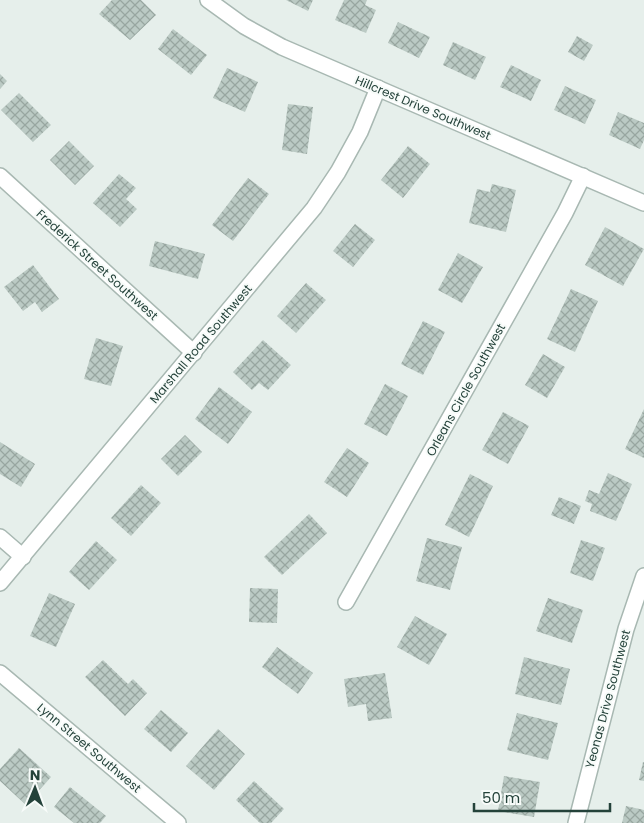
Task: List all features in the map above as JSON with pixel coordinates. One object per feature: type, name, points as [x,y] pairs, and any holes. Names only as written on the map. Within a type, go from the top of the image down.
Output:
[{"type":"street","name":"Hillcrest Drive Southwest","points":[[208,0],[244,26],[282,47],[644,203]]},
{"type":"street","name":"Marshall Road Southwest","points":[[0,583],[314,208],[338,172],[360,132],[378,88]]},
{"type":"street","name":"Frederick Street Southwest","points":[[0,176],[194,353]]},
{"type":"street","name":"Orleans Circle Southwest","points":[[346,602],[565,213],[583,176]]},
{"type":"street","points":[[0,537],[22,557]]},
{"type":"street","name":"Yeonas Drive Southwest","points":[[576,823],[626,629],[644,576]]},
{"type":"street","name":"Lynn Street Southwest","points":[[0,673],[178,823]]},
{"type":"building","points":[[112,0],[141,0],[156,15],[130,40],[99,14]]},
{"type":"building","points":[[286,0],[313,0],[308,11]]},
{"type":"building","points":[[344,0],[367,0],[365,5],[376,10],[366,33],[335,20]]},
{"type":"building","points":[[398,22],[430,37],[419,58],[388,43]]},
{"type":"building","points":[[173,29],[207,55],[191,75],[158,49]]},
{"type":"building","points":[[577,36],[593,45],[584,61],[568,52]]},
{"type":"building","points":[[453,42],[486,57],[475,80],[443,65]]},
{"type":"building","points":[[511,65],[541,80],[531,101],[500,87]]},
{"type":"building","points":[[227,68],[258,82],[245,112],[213,98]]},
{"type":"building","points":[[0,74],[7,81],[0,89]]},
{"type":"building","points":[[565,86],[596,100],[585,124],[554,110]]},
{"type":"building","points":[[19,93],[51,125],[33,142],[1,110]]},
{"type":"building","points":[[288,104],[313,107],[307,154],[282,150]]},
{"type":"building","points":[[618,112],[644,123],[644,140],[640,149],[609,135]]},
{"type":"building","points":[[69,141],[94,166],[75,185],[50,160]]},
{"type":"building","points":[[408,146],[430,164],[403,198],[381,180]]},
{"type":"building","points":[[119,174],[136,188],[126,199],[137,209],[120,227],[93,203]]},
{"type":"building","points":[[248,178],[269,194],[233,241],[212,225]]},
{"type":"building","points":[[492,184],[516,190],[506,232],[469,223],[477,189],[490,192]]},
{"type":"building","points":[[355,224],[375,240],[353,267],[333,251]]},
{"type":"building","points":[[605,227],[644,249],[623,286],[585,265]]},
{"type":"building","points":[[155,241],[205,254],[198,279],[149,266]]},
{"type":"building","points":[[458,253],[483,267],[462,303],[438,290]]},
{"type":"building","points":[[33,265],[59,299],[42,312],[35,302],[23,311],[4,287]]},
{"type":"building","points":[[306,283],[326,300],[296,333],[277,316]]},
{"type":"building","points":[[571,289],[598,301],[575,352],[547,339]]},
{"type":"building","points":[[423,321],[445,332],[423,375],[401,364]]},
{"type":"building","points":[[96,338],[123,346],[111,386],[84,379]]},
{"type":"building","points":[[263,340],[291,365],[268,390],[259,383],[252,390],[233,372]]},
{"type":"building","points":[[543,354],[565,367],[547,398],[525,385]]},
{"type":"building","points":[[385,384],[408,396],[387,436],[364,424]]},
{"type":"building","points":[[219,387],[252,412],[228,444],[195,419]]},
{"type":"building","points":[[644,409],[644,458],[625,449]]},
{"type":"building","points":[[503,412],[529,426],[508,464],[482,450]]},
{"type":"building","points":[[185,435],[202,452],[178,476],[161,459]]},
{"type":"building","points":[[0,442],[35,464],[21,487],[0,474]]},
{"type":"building","points":[[347,448],[369,463],[347,497],[324,482]]},
{"type":"building","points":[[608,473],[632,484],[616,521],[590,511],[592,504],[585,501],[589,490],[599,494]]},
{"type":"building","points":[[470,474],[493,486],[469,537],[445,525]]},
{"type":"building","points":[[141,485],[161,503],[131,536],[111,518]]},
{"type":"building","points":[[559,497],[581,506],[574,524],[551,515]]},
{"type":"building","points":[[309,514],[327,533],[282,575],[264,557]]},
{"type":"building","points":[[427,538],[462,547],[450,590],[416,581]]},
{"type":"building","points":[[581,540],[605,548],[593,581],[570,573]]},
{"type":"building","points":[[96,541],[117,560],[89,590],[69,572]]},
{"type":"building","points":[[250,588],[278,589],[277,623],[249,622]]},
{"type":"building","points":[[49,593],[75,604],[56,647],[30,636]]},
{"type":"building","points":[[548,598],[583,610],[572,643],[536,631]]},
{"type":"building","points":[[415,616],[447,634],[429,665],[397,647]]},
{"type":"building","points":[[277,647],[313,673],[298,694],[262,667]]},
{"type":"building","points":[[524,657],[570,669],[561,705],[515,694]]},
{"type":"building","points":[[103,660],[128,684],[133,679],[147,693],[125,716],[85,677]]},
{"type":"building","points":[[385,673],[392,718],[368,721],[366,704],[348,707],[344,679]]},
{"type":"building","points":[[161,710],[188,733],[171,752],[144,729]]},
{"type":"building","points":[[517,713],[558,723],[548,760],[507,750]]},
{"type":"building","points":[[218,729],[245,754],[214,790],[186,766]]},
{"type":"building","points":[[19,748],[51,777],[26,805],[0,781],[0,769]]},
{"type":"building","points":[[644,762],[644,781],[639,780]]},
{"type":"building","points":[[504,776],[540,782],[534,817],[498,811]]},
{"type":"building","points":[[254,781],[284,809],[271,823],[260,823],[236,800]]},
{"type":"building","points":[[70,787],[106,816],[100,823],[74,823],[54,807]]},
{"type":"building","points":[[626,806],[644,810],[644,823],[622,823]]}]
